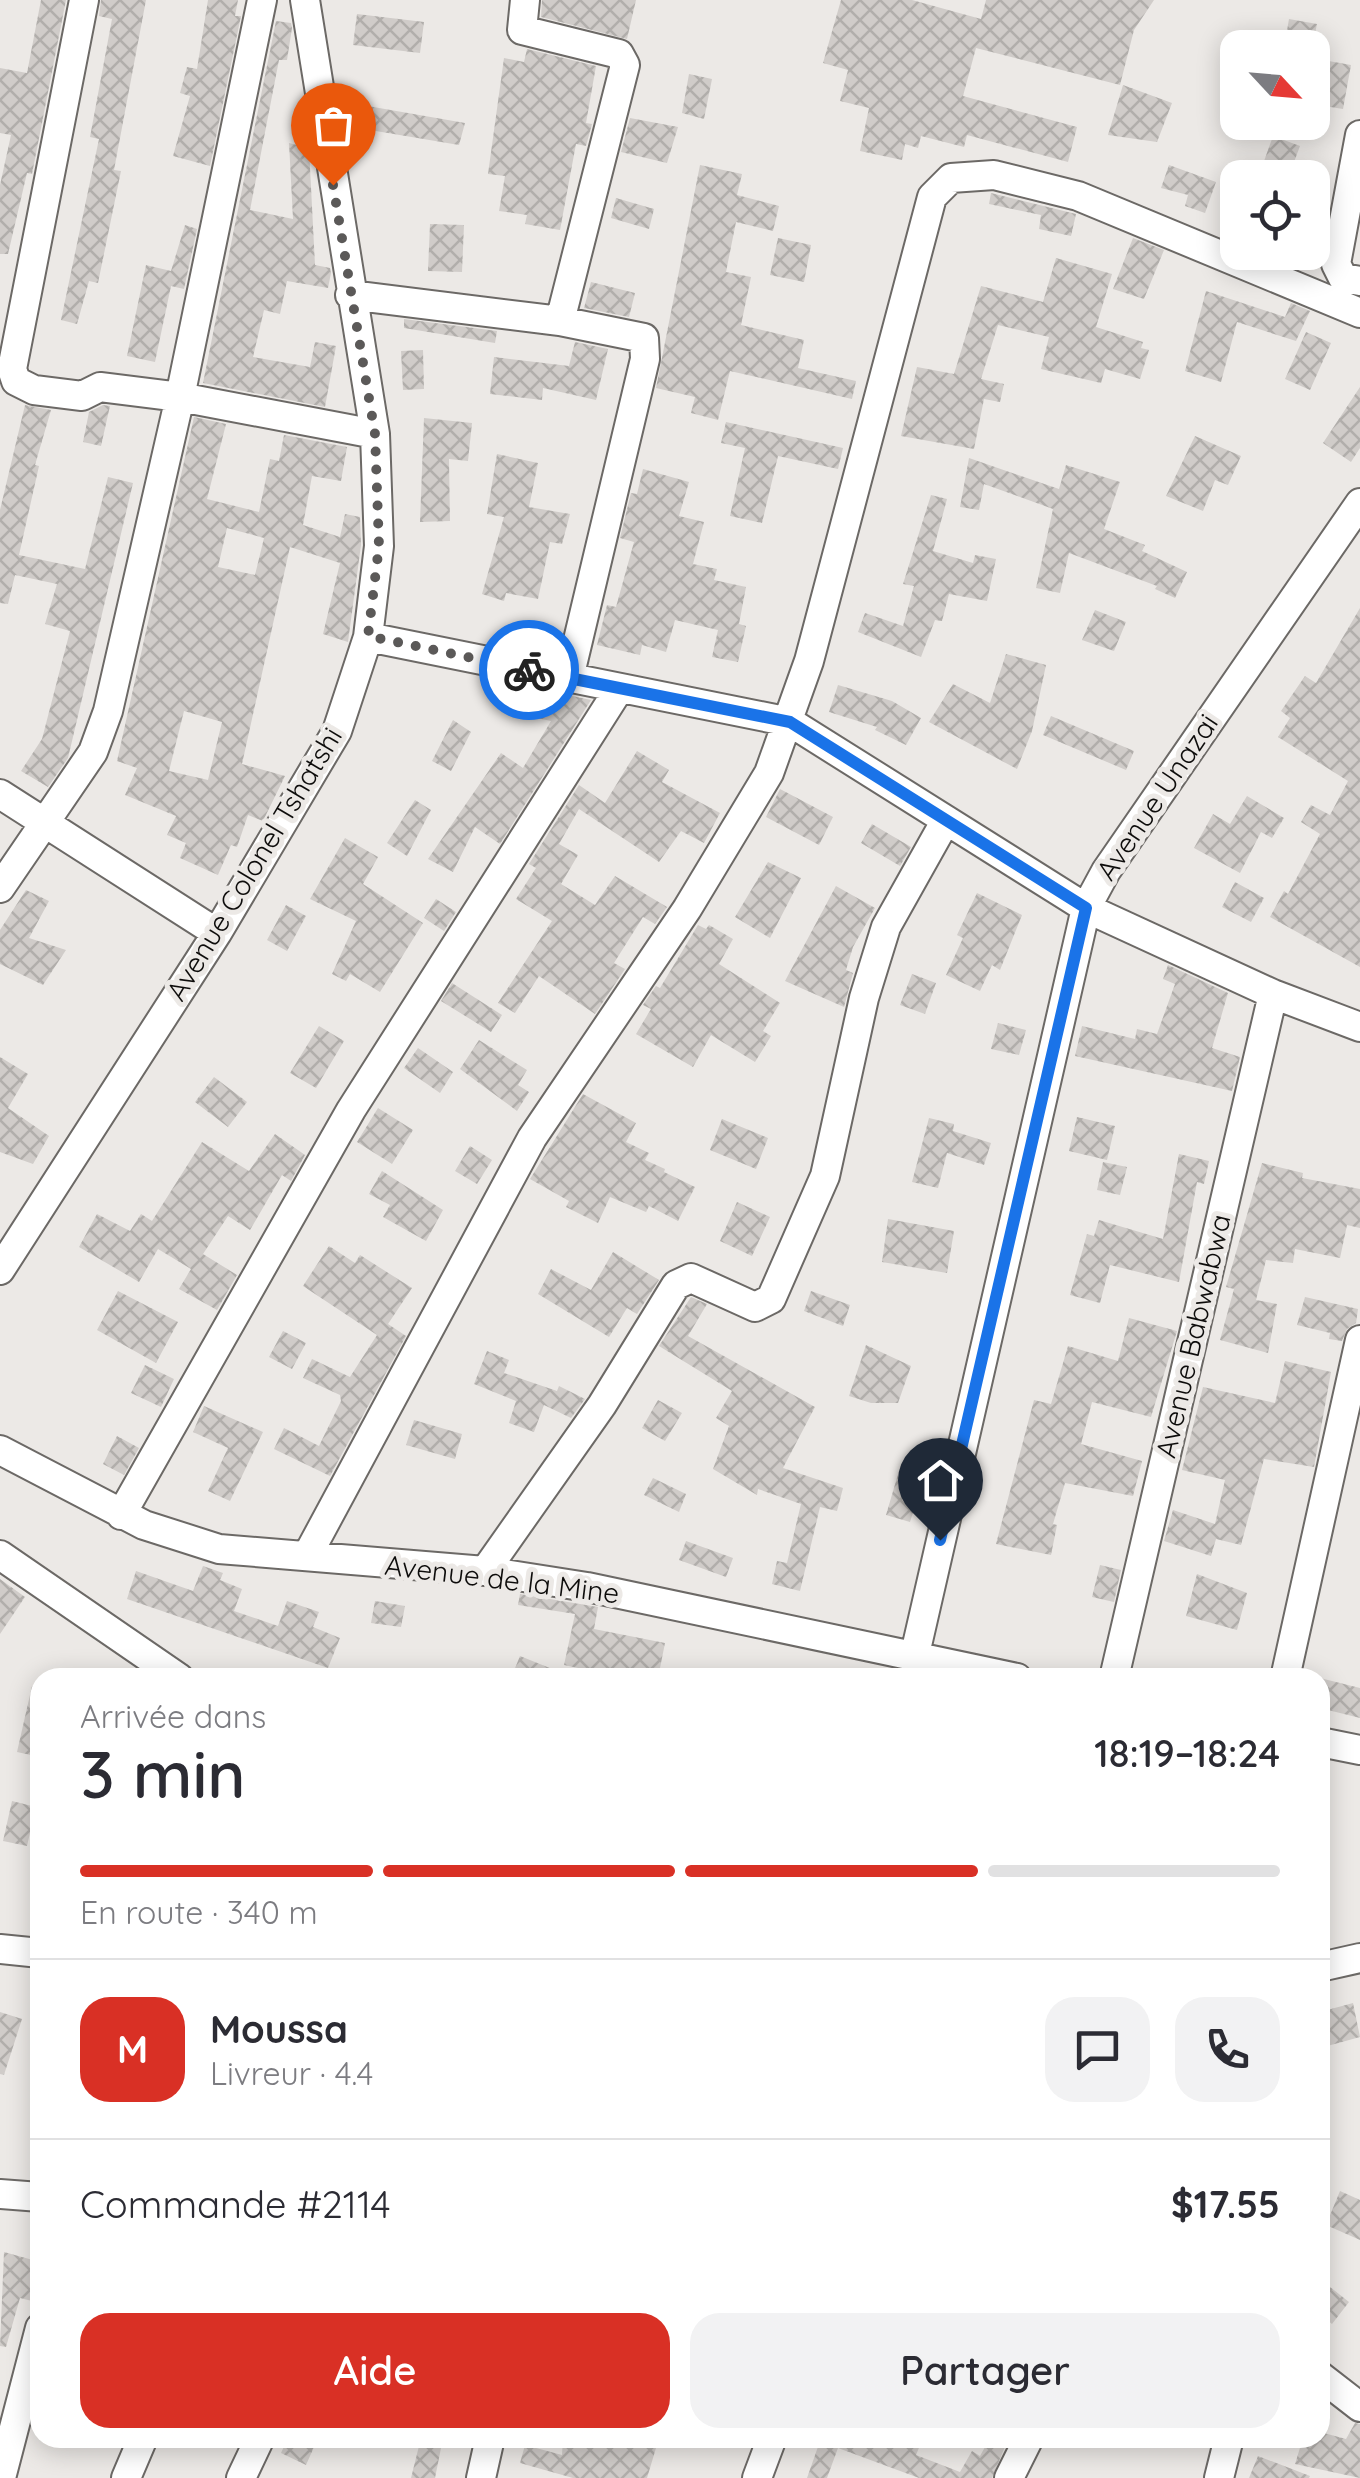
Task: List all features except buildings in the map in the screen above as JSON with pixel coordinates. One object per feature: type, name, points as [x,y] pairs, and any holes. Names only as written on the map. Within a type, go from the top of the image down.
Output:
[{"type":"street","points":[[84,0],[12,373],[16,381],[34,390],[82,396],[100,387],[180,397],[375,434]]},
{"type":"street","points":[[0,888],[93,752],[108,711],[180,397],[262,0]]},
{"type":"street","name":"Avenue Colonel Tshatshi","points":[[0,1270],[217,933],[337,732],[368,636],[379,546],[375,434],[305,0]]},
{"type":"street","points":[[525,0],[520,26],[528,34],[620,54],[625,66],[560,321]]},
{"type":"street","points":[[1360,136],[1336,264],[1343,278],[1360,281]]},
{"type":"street","points":[[307,1556],[532,1138],[687,909],[769,773],[790,722],[932,197],[944,181],[994,175],[1078,196],[1360,313]]},
{"type":"street","points":[[350,296],[560,321],[644,338],[646,350],[568,678]]},
{"type":"street","name":"Avenue Unazai","points":[[914,1654],[1086,908],[1106,871],[1360,503]]},
{"type":"street","points":[[368,636],[790,722],[1086,908],[1272,994],[1360,1028]]},
{"type":"street","points":[[121,1515],[351,1110],[619,688]]},
{"type":"street","points":[[0,794],[217,933]]},
{"type":"street","points":[[485,1572],[602,1405],[676,1285],[691,1278],[755,1307],[771,1300],[825,1176],[864,998],[886,927],[946,820]]},
{"type":"street","name":"Avenue Babwabwa","points":[[1116,1668],[1272,994]]},
{"type":"street","points":[[1287,1668],[1360,1340]]},
{"type":"street","name":"Avenue de la Mine","points":[[0,1450],[121,1515],[220,1549],[485,1572],[586,1586],[975,1668]]},
{"type":"street","points":[[0,1556],[164,1668]]},
{"type":"street","points":[[1330,1744],[1360,1750]]},
{"type":"street","points":[[0,1949],[30,1952]]},
{"type":"street","points":[[1330,1965],[1360,1958]]},
{"type":"street","points":[[0,2194],[30,2196]]},
{"type":"street","points":[[0,2478],[30,2366]]},
{"type":"street","points":[[1330,2384],[1360,2407]]},
{"type":"street","points":[[126,2478],[139,2448]]},
{"type":"street","points":[[241,2478],[255,2448]]},
{"type":"street","points":[[480,2478],[488,2448]]},
{"type":"street","points":[[757,2478],[768,2448]]},
{"type":"street","points":[[1009,2478],[1024,2448]]},
{"type":"street","points":[[1219,2478],[1226,2448]]},
{"type":"way so far","points":[[333,185],[375,434],[379,546],[368,636],[529,670]]},
{"type":"route","points":[[529,670],[790,722],[1086,908],[940,1540]]}]
